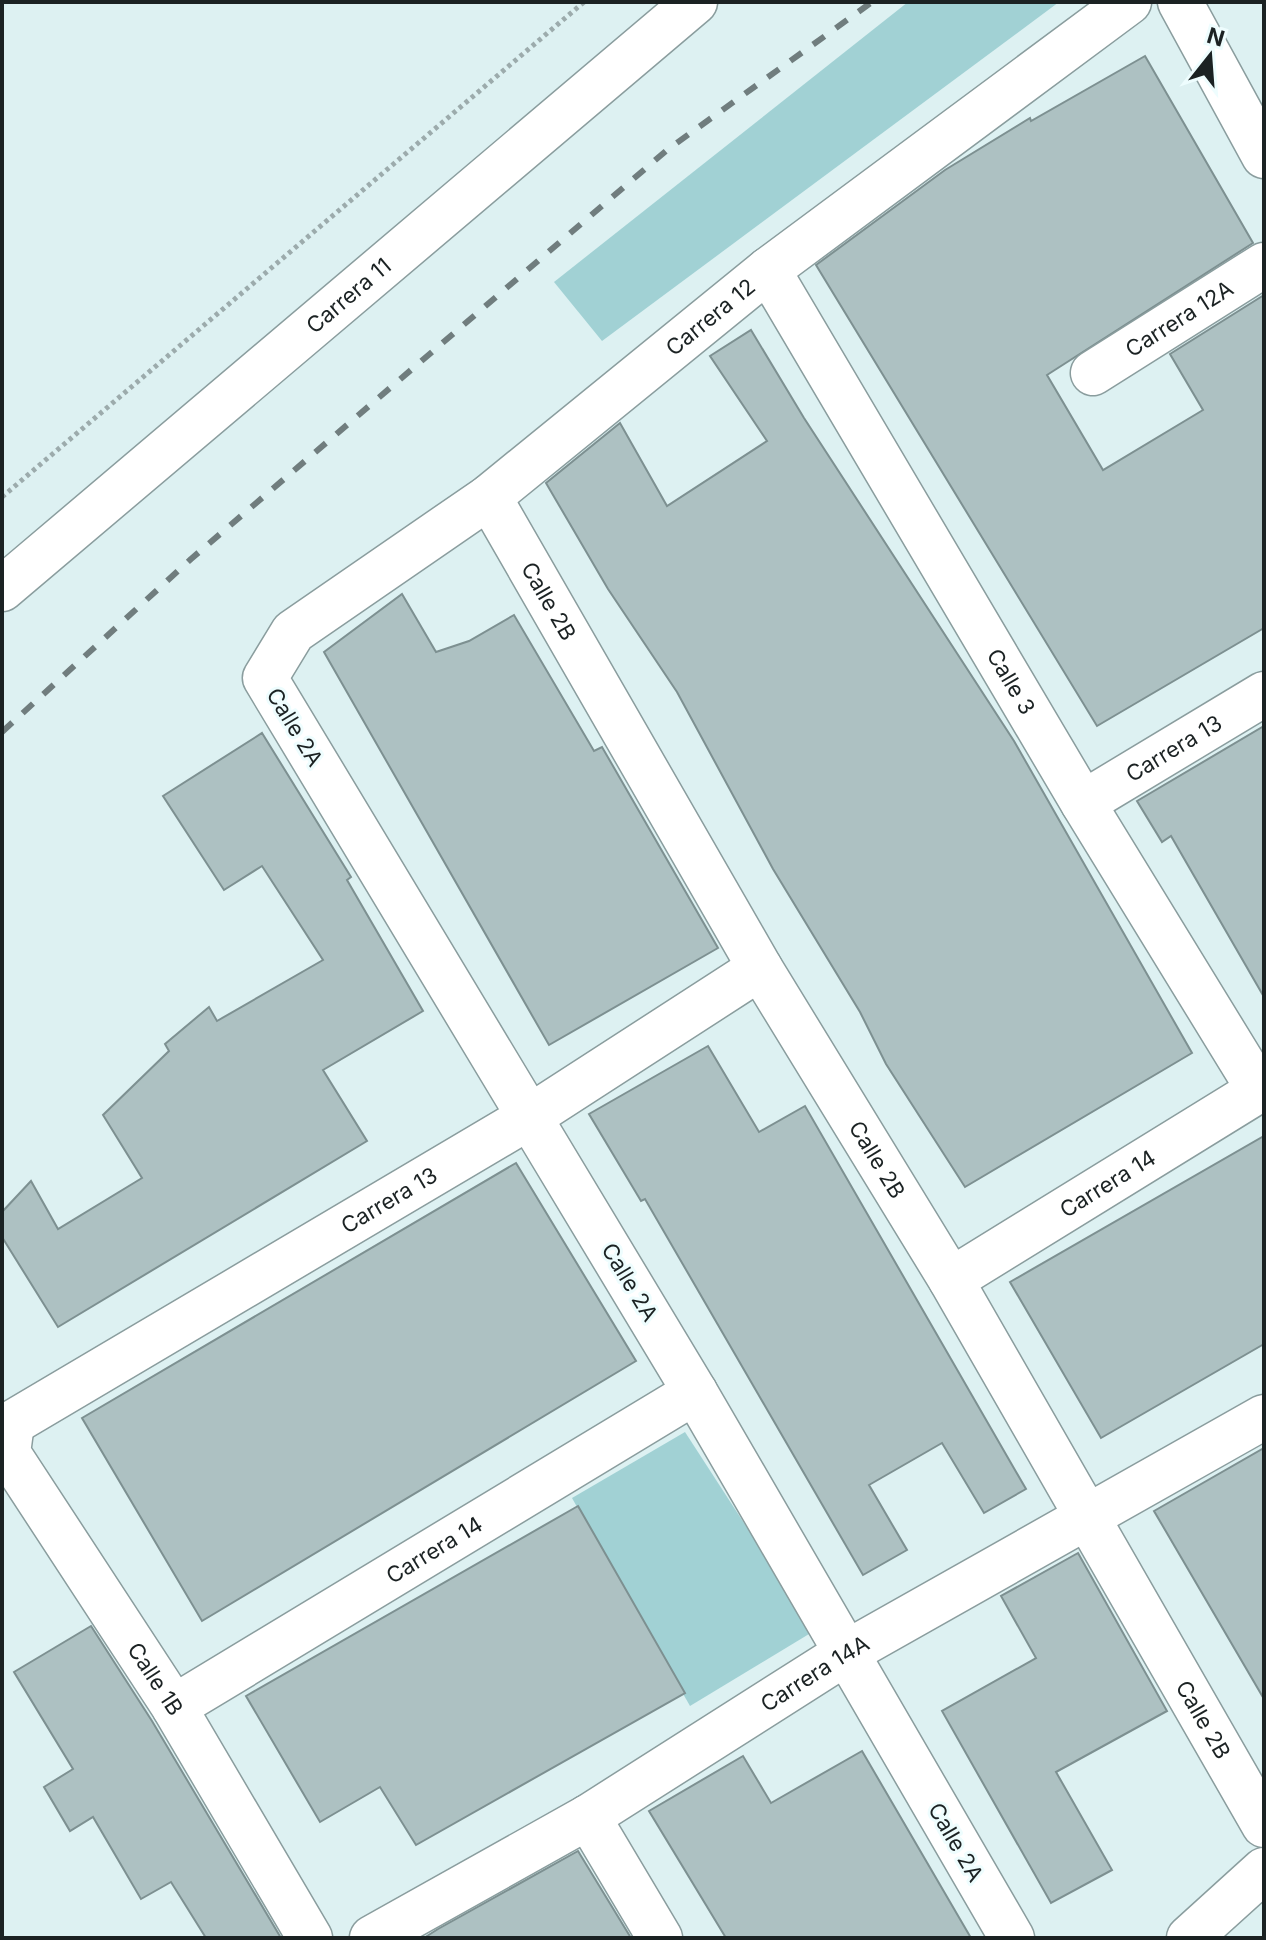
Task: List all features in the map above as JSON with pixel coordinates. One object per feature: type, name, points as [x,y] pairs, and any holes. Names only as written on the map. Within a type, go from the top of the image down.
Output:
[{"type":"street","name":"Carrera 11","points":[[2,589],[695,2]]},
{"type":"street","name":"Carrera 12","points":[[293,632],[489,497],[768,270],[1129,2]]},
{"type":"street","points":[[1180,2],[1264,156]]},
{"type":"street","name":"Carrera 12A","points":[[1093,373],[1264,265]]},
{"type":"street","name":"Calle 3","points":[[768,270],[1083,803],[1262,1089]]},
{"type":"street","name":"Calle 2B","points":[[489,497],[760,968],[951,1280],[1264,1825]]},
{"type":"street","name":"Calle 2A","points":[[293,632],[265,678],[695,1392],[1012,1938]]},
{"type":"street","name":"Carrera 13","points":[[1083,803],[1264,694]]},
{"type":"street","name":"Carrera 13","points":[[7,1415],[531,1116],[760,968]]},
{"type":"street","name":"Carrera 14","points":[[951,1280],[1262,1089]]},
{"type":"street","name":"Carrera 14","points":[[174,1707],[695,1392]]},
{"type":"street","name":"Calle 1B","points":[[7,1415],[8,1453],[174,1707],[310,1938]]},
{"type":"street","name":"Carrera 14A","points":[[372,1938],[588,1817],[846,1653],[1264,1417]]},
{"type":"street","points":[[588,1817],[660,1938]]},
{"type":"street","points":[[1189,1938],[1264,1870]]},
{"type":"path","points":[[2,497],[584,2]]},
{"type":"shaded area","points":[[908,2],[1059,2],[602,341],[554,282]]},
{"type":"shaded area","points":[[685,1432],[814,1631],[690,1706],[572,1498]]},
{"type":"building","points":[[1145,56],[1253,243],[1047,375],[1103,470],[1203,410],[1170,354],[1264,295],[1264,628],[1097,726],[816,265],[945,170],[1030,118],[1031,121]]},
{"type":"building","points":[[751,330],[804,418],[1014,741],[1192,1053],[965,1187],[886,1064],[860,1012],[773,869],[677,692],[608,589],[546,483],[620,423],[667,506],[767,441],[710,356]]},
{"type":"building","points":[[402,594],[436,652],[469,641],[514,615],[594,751],[602,747],[718,948],[549,1045],[324,652]]},
{"type":"building","points":[[1264,726],[1264,997],[1171,836],[1162,842],[1137,801]]},
{"type":"building","points":[[262,733],[351,877],[347,880],[423,1011],[323,1070],[367,1141],[58,1327],[2,1237],[2,1212],[31,1181],[58,1229],[142,1178],[103,1115],[169,1051],[165,1044],[209,1007],[217,1021],[323,960],[262,866],[224,890],[163,796]]},
{"type":"building","points":[[708,1046],[759,1132],[805,1106],[1026,1489],[984,1513],[942,1443],[869,1485],[907,1550],[863,1575],[645,1199],[641,1201],[589,1114]]},
{"type":"building","points":[[1264,1136],[1264,1344],[1101,1438],[1010,1282]]},
{"type":"building","points":[[516,1163],[636,1361],[202,1621],[82,1418]]},
{"type":"building","points":[[1264,1448],[1264,1699],[1154,1511]]},
{"type":"building","points":[[578,1506],[685,1693],[416,1845],[380,1787],[320,1822],[246,1696]]},
{"type":"building","points":[[1078,1553],[1167,1711],[1056,1772],[1112,1870],[1051,1903],[942,1711],[1036,1658],[1001,1596]]},
{"type":"building","points":[[91,1626],[152,1721],[281,1938],[206,1938],[171,1882],[141,1899],[93,1817],[70,1831],[44,1787],[73,1769],[14,1672]]},
{"type":"building","points":[[862,1751],[971,1938],[726,1938],[649,1811],[743,1756],[771,1803]]},
{"type":"building","points":[[578,1851],[631,1938],[424,1938],[438,1929]]},
{"type":"railway","points":[[2,732],[191,559],[667,150],[872,2]]}]
